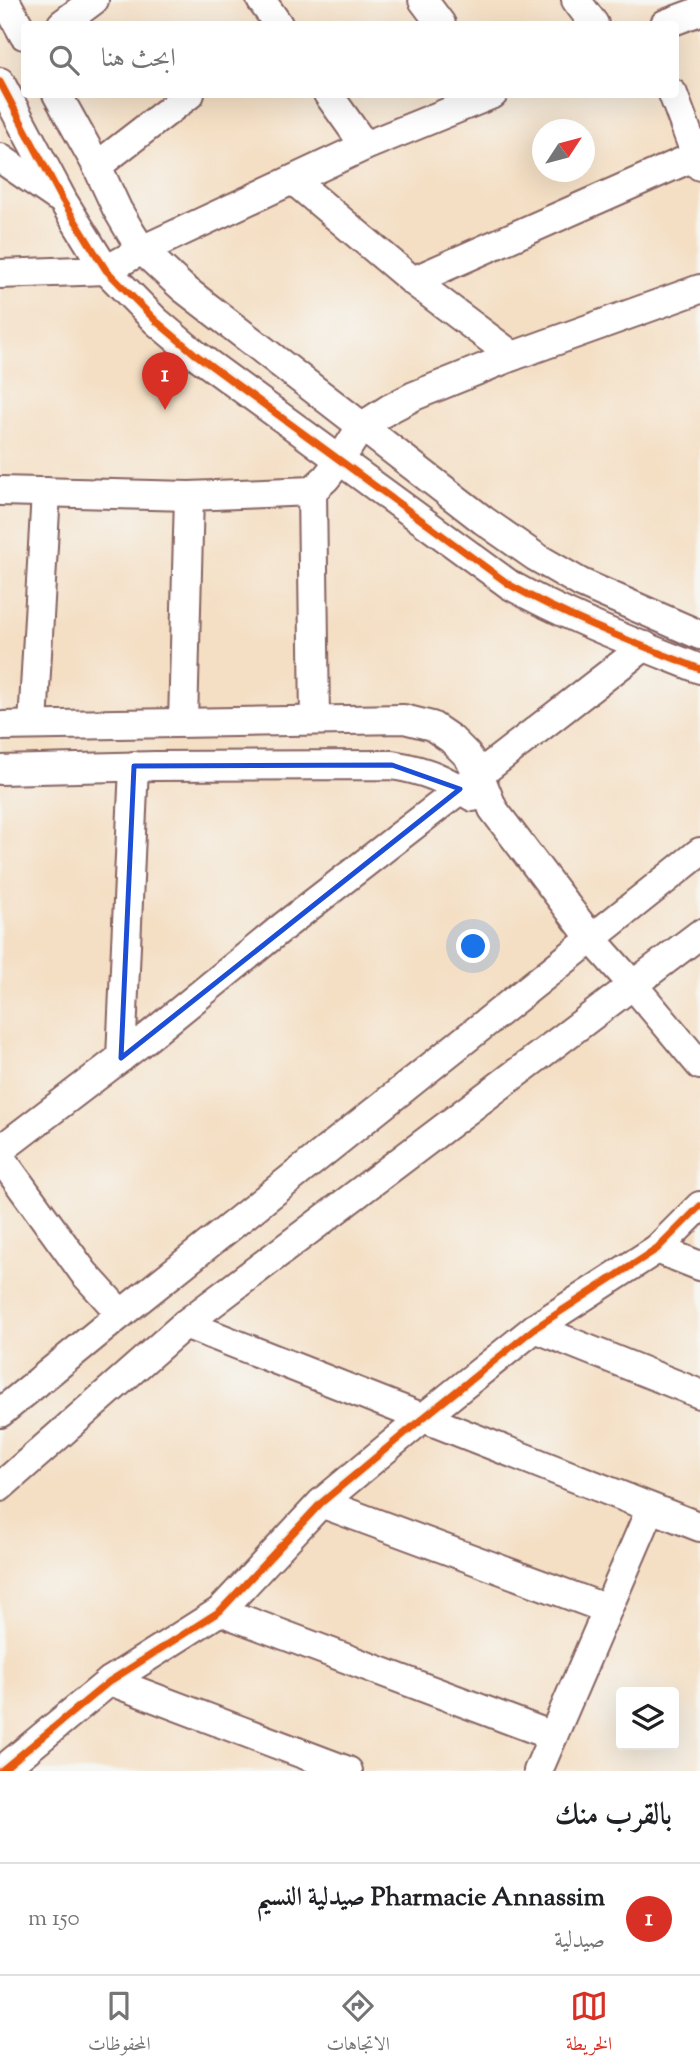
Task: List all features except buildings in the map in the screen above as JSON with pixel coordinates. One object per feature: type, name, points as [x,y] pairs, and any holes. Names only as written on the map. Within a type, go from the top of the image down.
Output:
[{"type":"street","points":[[5,0],[21,29]]},
{"type":"street","points":[[66,21],[94,0]]},
{"type":"street","points":[[261,0],[276,21]]},
{"type":"street","points":[[423,0],[439,21]]},
{"type":"street","points":[[576,0],[592,21]]},
{"type":"street","points":[[673,21],[700,11]]},
{"type":"street","points":[[0,82],[62,201],[107,270],[156,321],[195,354],[510,585],[595,628],[700,669]]},
{"type":"street","points":[[59,98],[97,166],[117,209],[142,250],[183,288],[483,520],[536,557],[580,583],[700,635]]},
{"type":"street","points":[[97,166],[185,98]]},
{"type":"street","points":[[331,98],[365,146]]},
{"type":"street","points":[[0,274],[107,270],[142,250],[365,146],[483,98]]},
{"type":"street","points":[[413,281],[699,158],[675,98]]},
{"type":"street","points":[[0,158],[62,201]]},
{"type":"street","points":[[293,180],[413,281],[513,356]]},
{"type":"street","points":[[315,720],[312,491],[340,460],[361,427],[414,396],[513,356],[700,289]]},
{"type":"street","points":[[0,491],[189,496],[312,491]]},
{"type":"street","points":[[33,725],[46,492]]},
{"type":"street","points":[[183,722],[189,496]]},
{"type":"street","points":[[0,1150],[645,646]]},
{"type":"street","points":[[0,726],[404,719],[432,726],[451,739],[467,755],[470,782],[591,938],[700,1065]]},
{"type":"street","points":[[0,771],[134,766],[392,765],[419,770],[442,779],[470,782]]},
{"type":"street","points":[[121,1058],[134,766]]},
{"type":"street","points":[[0,1413],[700,852]]},
{"type":"street","points":[[0,1487],[185,1324],[700,934]]},
{"type":"street","points":[[0,1157],[84,1273],[121,1314]]},
{"type":"street","points":[[1,1771],[110,1681],[220,1611],[321,1503],[535,1328],[657,1249],[700,1206]]},
{"type":"street","points":[[657,1249],[700,1266]]},
{"type":"street","points":[[185,1324],[700,1527]]},
{"type":"street","points":[[535,1328],[700,1394]]},
{"type":"street","points":[[321,1503],[607,1609]]},
{"type":"street","points":[[538,1771],[651,1508]]},
{"type":"street","points":[[220,1611],[553,1736]]},
{"type":"street","points":[[110,1681],[348,1771]]},
{"type":"highlighted area","points":[[392,765],[460,789],[121,1058],[134,766]]},
{"type":"cycle path","points":[[0,82],[63,201],[106,270],[156,321],[195,354],[510,585],[580,620],[700,669]]},
{"type":"cycle path","points":[[1,1771],[110,1681],[220,1611],[321,1503],[535,1328],[657,1249],[700,1206]]},
{"type":"place","name":"Pharmacie Annassim صيدلية النسيم","points":[[165,410]]}]
